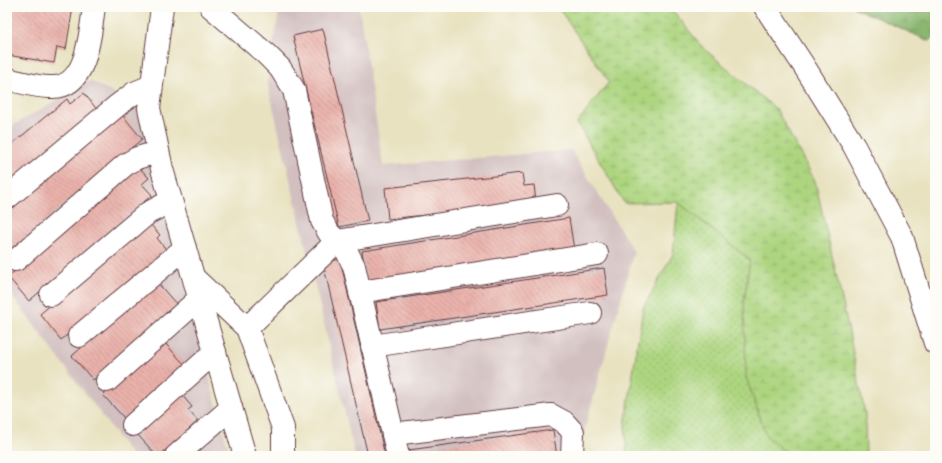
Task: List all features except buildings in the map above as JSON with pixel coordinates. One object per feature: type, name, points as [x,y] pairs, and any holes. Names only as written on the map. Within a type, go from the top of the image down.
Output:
[{"type":"street","points":[[7,79],[53,87],[65,85],[80,71],[85,57],[94,7]]},
{"type":"street","points":[[162,7],[149,108],[158,152],[171,201],[245,456]]},
{"type":"street","points":[[211,7],[266,54],[280,68],[294,90],[322,221],[329,233],[346,250],[354,266],[398,456]]},
{"type":"street","points":[[765,7],[854,146],[902,237],[935,343]]},
{"type":"street","points":[[7,198],[118,105],[134,93],[151,86]]},
{"type":"street","points":[[16,260],[125,165],[137,158],[158,152]]},
{"type":"street","points":[[51,295],[148,213],[171,201]]},
{"type":"street","points":[[247,328],[337,241],[557,205]]},
{"type":"street","points":[[79,336],[185,248]]},
{"type":"street","points":[[360,292],[597,254]]},
{"type":"street","points":[[197,288],[247,328],[283,428],[283,456]]},
{"type":"street","points":[[107,381],[197,288]]},
{"type":"street","points":[[372,346],[590,313]]},
{"type":"street","points":[[133,425],[215,352]]},
{"type":"street","points":[[176,456],[231,408]]},
{"type":"street","points":[[393,434],[551,415],[564,422],[573,432],[572,456]]},
{"type":"shaded area","points":[[359,7],[383,166],[571,150],[634,252],[577,456],[355,456],[267,81],[279,12]]},
{"type":"shaded area","points":[[90,81],[137,104],[226,441],[232,456],[132,456],[7,289],[7,129]]},
{"type":"green space","points":[[554,7],[670,7],[703,48],[776,109],[815,181],[846,317],[865,414],[866,456],[790,456],[766,435],[746,377],[744,302],[750,260],[678,202],[624,203],[577,123],[609,82],[560,10]]},
{"type":"green space","points":[[853,7],[935,7],[935,35],[929,41]]},
{"type":"green space","points":[[678,202],[750,260],[744,302],[766,435],[790,456],[627,456],[625,426],[643,308],[673,254]]}]
